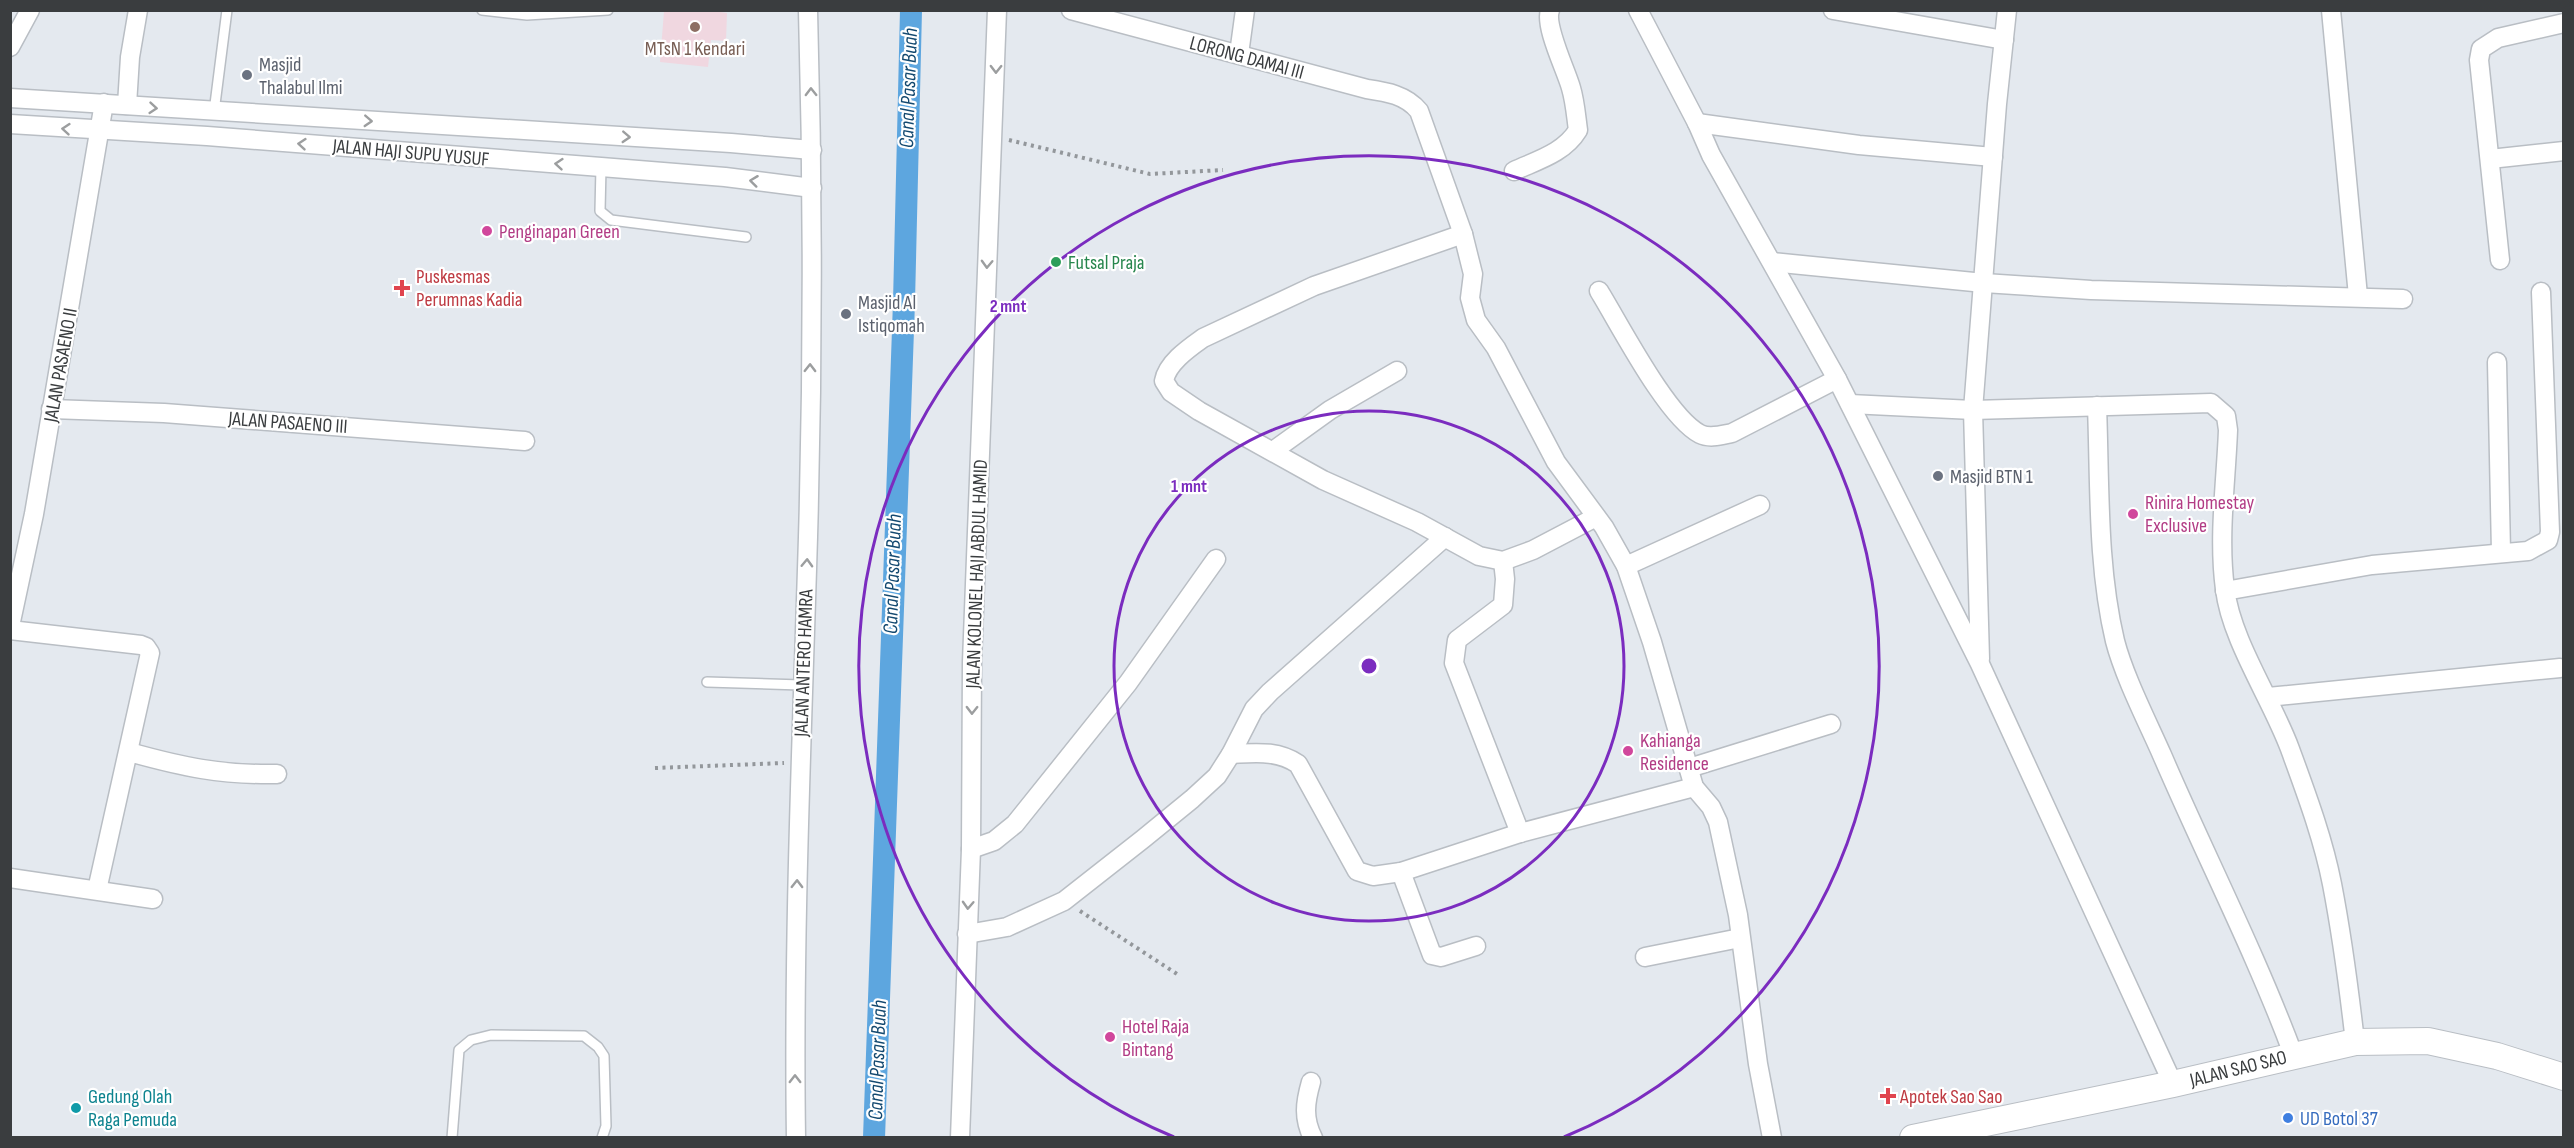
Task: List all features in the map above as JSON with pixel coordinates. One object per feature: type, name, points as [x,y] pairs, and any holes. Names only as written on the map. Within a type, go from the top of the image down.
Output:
[{"type":"street","points":[[10,47],[30,10]]},
{"type":"street","points":[[127,105],[130,57],[138,10]]},
{"type":"street","name":"JALAN ANTERO HAMRA","points":[[796,1137],[801,685],[808,537],[812,188],[808,10]]},
{"type":"street","name":"JALAN KOLONEL HAJI ABDUL HAMID","points":[[960,1137],[971,849],[972,662],[988,229],[994,136],[997,10]]},
{"type":"street","name":"LORONG DAMAI III","points":[[1071,10],[1367,89],[1387,92],[1412,103],[1419,111],[1463,234]]},
{"type":"street","points":[[1239,54],[1245,10]]},
{"type":"street","points":[[1514,171],[1554,153],[1570,142],[1578,130],[1572,90],[1551,28],[1548,14],[1550,10]]},
{"type":"street","points":[[1638,10],[1697,123],[1711,155],[1837,379],[1980,664],[2173,1084]]},
{"type":"street","points":[[1833,10],[2004,40]]},
{"type":"street","points":[[1980,664],[1973,410],[2007,10]]},
{"type":"street","points":[[2331,10],[2358,296]]},
{"type":"street","points":[[2500,260],[2479,60],[2481,49],[2498,38],[2564,23]]},
{"type":"street","name":"JALAN HAJI SUPU YUSUF","points":[[10,98],[812,150]]},
{"type":"street","name":"JALAN PASAENO II","points":[[10,628],[34,514],[104,103]]},
{"type":"street","points":[[1697,123],[1858,145],[1993,157]]},
{"type":"street","name":"JALAN HAJI SUPU YUSUF","points":[[10,124],[207,136],[601,167],[725,177],[812,188]]},
{"type":"street","points":[[2490,159],[2564,151]]},
{"type":"street","points":[[1596,517],[1533,550],[1503,561],[1479,556],[1445,537],[1323,480],[1199,411],[1171,392],[1164,381],[1168,370],[1191,346],[1203,338],[1314,286],[1463,234],[1473,274],[1470,298],[1476,320],[1496,348],[1556,462],[1596,517],[1626,566],[1639,600],[1694,787],[1710,807],[1718,822],[1731,878],[1772,1137]]},
{"type":"street","points":[[1772,262],[1984,283],[2103,290],[2403,299]]},
{"type":"street","points":[[1599,291],[1664,397],[1684,422],[1702,436],[1732,433],[1837,379]]},
{"type":"street","points":[[2225,591],[2372,565],[2528,551],[2538,548],[2548,540],[2550,532],[2541,292]]},
{"type":"street","points":[[2497,362],[2501,552]]},
{"type":"street","points":[[1273,451],[1330,411],[1396,371]]},
{"type":"street","points":[[1850,404],[1973,410],[2211,403],[2226,416],[2228,430],[2222,541],[2225,591],[2240,639],[2284,733],[2307,794],[2331,882],[2346,963],[2355,1042]]},
{"type":"street","points":[[2097,406],[2101,539],[2107,606],[2116,645],[2171,776],[2267,986],[2293,1054]]},
{"type":"street","name":"JALAN PASAENO III","points":[[51,409],[176,414],[525,441]]},
{"type":"street","points":[[1626,566],[1760,505]]},
{"type":"street","points":[[967,934],[1007,927],[1064,901],[1192,799],[1217,776],[1254,710],[1270,692],[1445,537]]},
{"type":"street","points":[[971,849],[994,841],[1015,824],[1128,683],[1216,559]]},
{"type":"street","points":[[1503,561],[1505,579],[1503,605],[1457,640],[1454,663],[1520,833]]},
{"type":"street","points":[[10,628],[146,647],[150,653],[97,890]]},
{"type":"street","points":[[2268,698],[2560,668]]},
{"type":"street","points":[[1689,768],[1831,723]]},
{"type":"street","points":[[129,752],[198,770],[237,774],[277,774]]},
{"type":"street","points":[[1231,754],[1269,752],[1293,760],[1309,780],[1341,845],[1357,871],[1373,876],[1401,872],[1520,833],[1694,787]]},
{"type":"street","points":[[1401,872],[1426,942],[1434,957],[1476,946]]},
{"type":"street","points":[[10,878],[153,899]]},
{"type":"street","points":[[1644,957],[1740,938]]},
{"type":"street","name":"JALAN SAO SAO","points":[[1913,1137],[2173,1084],[2293,1054],[2355,1042],[2428,1041],[2497,1056],[2564,1077]]},
{"type":"street","points":[[1311,1082],[1304,1105],[1307,1125],[1313,1137]]},
{"type":"lane","points":[[214,112],[227,10]]},
{"type":"lane","points":[[482,10],[527,15],[608,10]]},
{"type":"lane","points":[[601,167],[600,211],[611,220],[746,237]]},
{"type":"lane","points":[[707,682],[801,685]]},
{"type":"lane","points":[[452,1137],[459,1050],[471,1040],[491,1035],[584,1036],[598,1047],[604,1056],[606,1126],[602,1137]]},
{"type":"path","points":[[994,136],[1149,174],[1223,170]]},
{"type":"path","points":[[655,768],[800,763]]},
{"type":"path","points":[[1064,901],[1177,974]]},
{"type":"shaded area","name":"MTsN 1 Kendari","points":[[664,11],[727,13],[726,41],[711,40],[708,67],[660,62]]},
{"type":"waterway","name":"Canal Pasar Buah","points":[[874,1138],[904,302],[911,10]]},
{"type":"place","name":"MTsN 1 Kendari","points":[[695,27]]},
{"type":"place","name":"Masjid Thalabul Ilmi","points":[[247,75]]},
{"type":"place","name":"Penginapan Green","points":[[487,231]]},
{"type":"place","name":"Futsal Praja","points":[[1056,262]]},
{"type":"place","name":"Puskesmas Perumnas Kadia","points":[[402,288]]},
{"type":"place","name":"Masjid Al Istiqomah","points":[[846,314]]},
{"type":"place","name":"Masjid BTN 1","points":[[1938,476]]},
{"type":"place","name":"Rinira Homestay Exclusive","points":[[2133,514]]},
{"type":"place","name":"Kahianga Residence","points":[[1628,751]]},
{"type":"place","name":"Hotel Raja Bintang","points":[[1110,1037]]},
{"type":"place","name":"Apotek Sao Sao","points":[[1888,1096]]},
{"type":"place","name":"Gedung Olah Raga Pemuda","points":[[76,1108]]},
{"type":"place","name":"UD Botol 37","points":[[2288,1118]]}]
